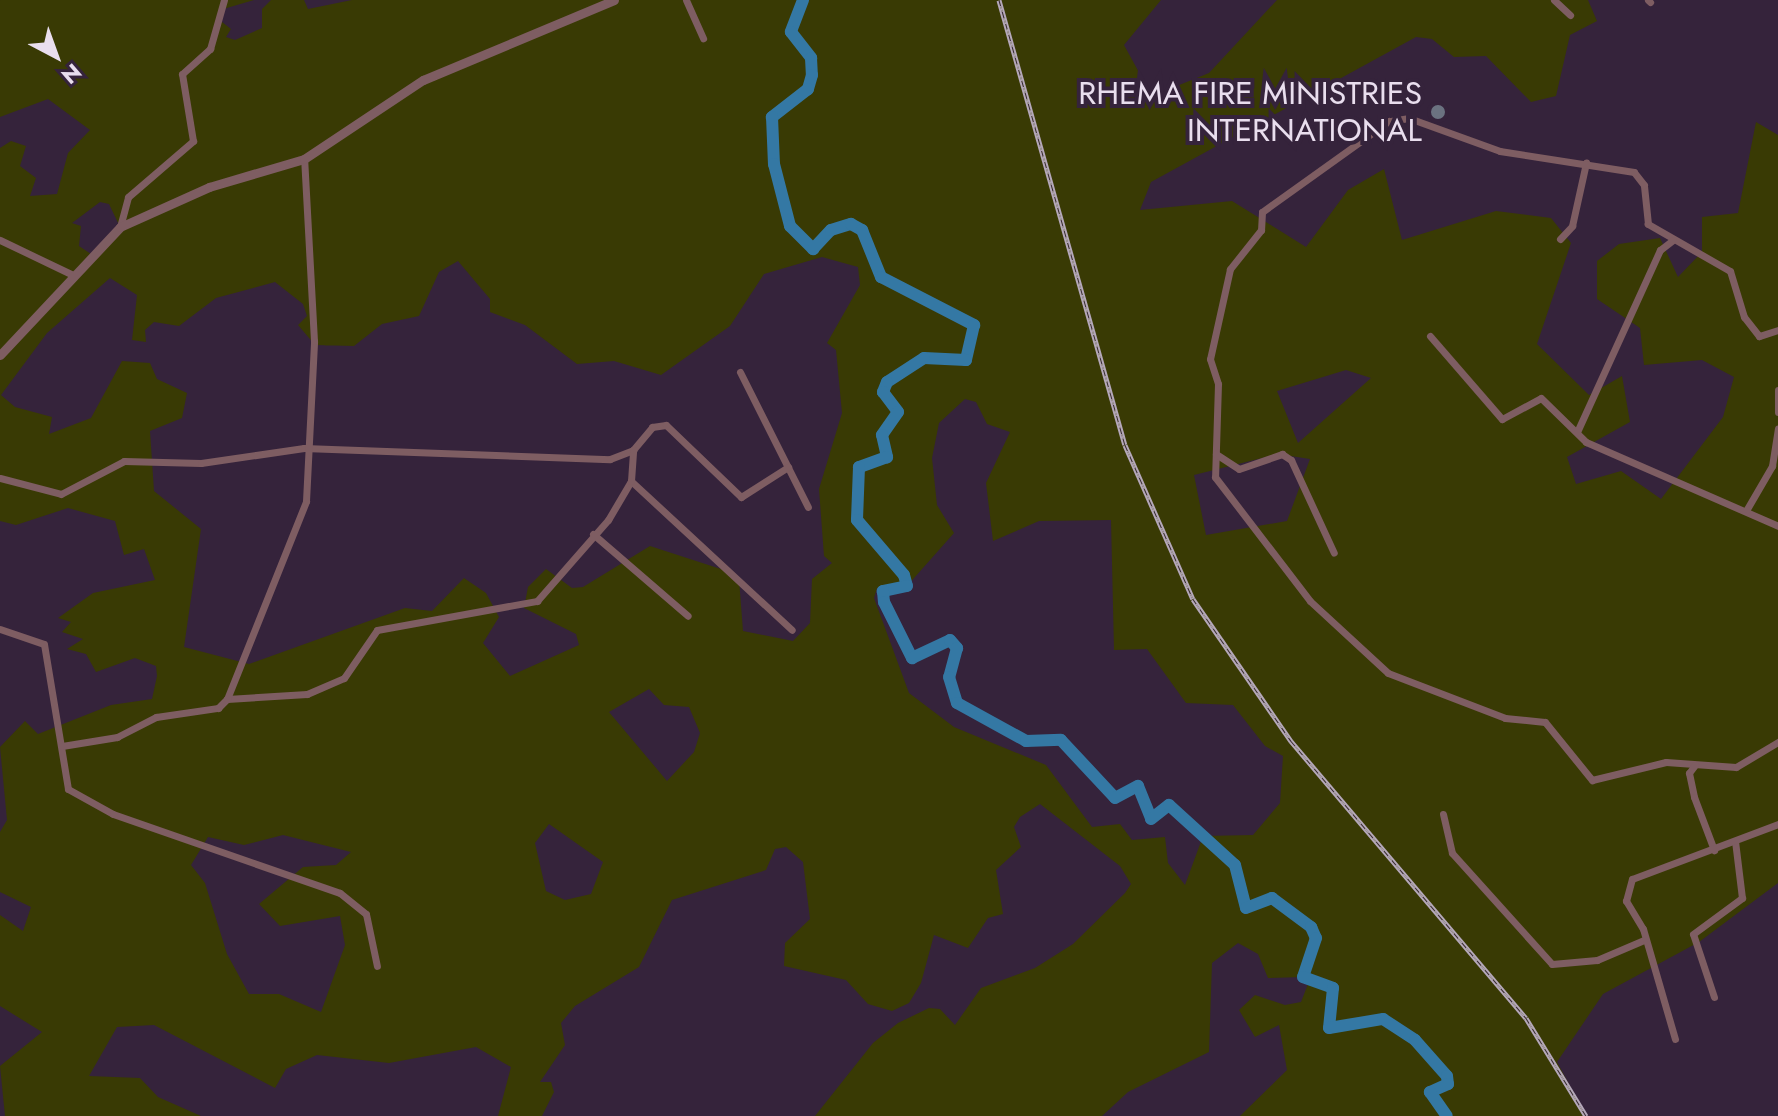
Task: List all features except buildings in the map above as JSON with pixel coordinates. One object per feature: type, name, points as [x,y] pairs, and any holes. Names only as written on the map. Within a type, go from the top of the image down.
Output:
[{"type":"street","points":[[120,227],[128,197],[193,141],[195,120],[179,90],[182,74],[210,49],[224,0]]},
{"type":"street","points":[[0,355],[120,227],[209,187],[304,159],[423,80],[614,0]]},
{"type":"street","points":[[686,0],[703,38]]},
{"type":"street","points":[[1554,0],[1570,15]]},
{"type":"street","points":[[1778,330],[1759,336],[1744,317],[1730,271],[1648,224],[1644,185],[1634,172],[1500,151],[1409,118],[1389,121],[1270,202],[1261,230],[1230,269],[1210,359],[1218,384],[1215,477],[1310,601],[1388,673],[1505,718],[1545,722],[1592,780],[1618,778],[1641,764],[1736,767],[1778,742]]},
{"type":"street","points":[[62,746],[117,737],[156,717],[218,708],[227,699],[306,501],[304,448],[314,341],[304,159]]},
{"type":"street","points":[[1560,239],[1572,226],[1586,163]]},
{"type":"street","points":[[0,240],[73,275]]},
{"type":"street","points":[[1577,432],[1660,250],[1673,240]]},
{"type":"street","points":[[1430,336],[1502,419],[1541,398],[1577,432],[1778,526]]},
{"type":"street","points":[[740,372],[808,507]]},
{"type":"street","points":[[1778,390],[1778,412]]},
{"type":"street","points":[[0,478],[61,494],[124,461],[201,463],[304,448],[523,459],[610,459],[633,450],[652,427],[666,425],[741,497],[788,467]]},
{"type":"street","points":[[1747,509],[1772,466],[1778,428]]},
{"type":"street","points":[[227,699],[307,694],[344,678],[377,630],[537,601],[593,534],[631,481],[633,450]]},
{"type":"street","points":[[1216,454],[1239,469],[1282,454],[1291,460],[1334,553]]},
{"type":"street","points":[[631,481],[792,630]]},
{"type":"street","points":[[593,534],[688,616]]},
{"type":"street","points":[[0,629],[44,644],[62,746],[63,777],[82,800],[340,893],[366,914],[377,966]]},
{"type":"street","points":[[1695,765],[1689,773],[1694,797],[1714,850]]},
{"type":"street","points":[[1443,814],[1452,853],[1552,964],[1597,960],[1644,940]]},
{"type":"street","points":[[1675,1039],[1644,940],[1626,901],[1632,879],[1778,824]]},
{"type":"street","points":[[1714,997],[1693,934],[1742,898],[1735,841]]},
{"type":"shaded area","points":[[0,0],[254,0],[220,10],[217,18],[231,29],[226,37],[235,40],[262,28],[262,9],[271,0],[304,0],[308,9],[352,0],[1161,0],[1124,45],[1152,96],[1209,73],[1277,0],[1588,0],[1597,21],[1570,35],[1556,96],[1531,102],[1486,56],[1454,57],[1432,39],[1416,37],[1151,182],[1140,210],[1232,201],[1306,247],[1348,190],[1384,169],[1402,240],[1496,211],[1551,218],[1571,243],[1537,344],[1589,395],[1622,376],[1630,422],[1567,457],[1576,484],[1621,471],[1661,499],[1723,417],[1734,377],[1702,360],[1644,365],[1640,328],[1597,299],[1597,261],[1619,244],[1660,238],[1678,277],[1702,252],[1702,217],[1738,213],[1756,122],[1778,135],[1778,883],[1699,942],[1603,994],[1557,1062],[1586,1116],[1240,1116],[1287,1070],[1279,1025],[1255,1037],[1239,1010],[1255,995],[1285,1005],[1301,1002],[1308,984],[1303,977],[1268,978],[1258,954],[1238,943],[1212,963],[1209,1052],[1128,1092],[1102,1116],[815,1116],[873,1043],[898,1023],[929,1008],[940,1009],[955,1025],[981,988],[1035,968],[1073,944],[1125,893],[1131,884],[1120,866],[1040,804],[1020,817],[1014,827],[1021,847],[996,870],[1003,914],[988,918],[968,948],[934,935],[921,983],[909,1003],[892,1011],[868,1004],[846,980],[784,966],[785,943],[810,919],[803,862],[786,847],[775,849],[766,870],[672,900],[639,967],[575,1006],[561,1023],[565,1045],[540,1082],[551,1082],[554,1092],[542,1116],[498,1116],[511,1067],[476,1047],[389,1063],[317,1055],[286,1069],[275,1088],[154,1025],[117,1027],[89,1076],[140,1078],[158,1097],[201,1116],[5,1116],[0,1066],[42,1032],[0,1006],[0,915],[23,931],[31,907],[0,892],[0,832],[7,820],[0,747],[25,721],[38,734],[111,705],[152,699],[157,676],[156,666],[135,658],[96,672],[86,654],[67,649],[83,639],[62,632],[71,622],[58,618],[93,593],[155,580],[144,549],[124,555],[115,521],[68,508],[16,525],[0,521],[0,148],[11,141],[26,146],[20,166],[36,178],[30,196],[57,194],[68,153],[90,130],[48,99],[0,117]],"holes":[[[100,202],[109,204],[120,227],[91,254],[79,246],[81,226],[72,223]],[[822,257],[858,267],[860,285],[827,343],[836,350],[842,413],[819,489],[824,556],[832,563],[812,579],[810,623],[793,641],[743,631],[739,579],[730,572],[650,546],[583,587],[572,588],[546,569],[528,587],[524,608],[576,634],[579,645],[510,676],[483,643],[499,617],[486,593],[464,578],[432,611],[405,608],[249,664],[184,647],[201,529],[154,491],[150,431],[182,418],[187,393],[157,379],[150,363],[122,361],[91,418],[49,434],[52,417],[15,407],[1,395],[47,333],[110,278],[137,295],[132,340],[146,342],[145,330],[154,322],[179,326],[216,298],[275,282],[303,304],[307,316],[298,325],[315,345],[354,346],[382,324],[419,316],[439,272],[458,261],[490,299],[490,312],[525,325],[577,364],[614,361],[661,375],[730,326],[764,274]],[[1346,370],[1371,378],[1298,443],[1277,391]],[[965,399],[976,402],[987,424],[1010,432],[986,483],[993,541],[1039,521],[1111,520],[1114,650],[1147,649],[1186,703],[1233,705],[1265,746],[1283,756],[1280,803],[1253,835],[1203,836],[1185,885],[1168,863],[1165,837],[1132,840],[1120,824],[1092,827],[1046,765],[954,727],[909,693],[874,598],[877,588],[907,586],[954,533],[937,505],[932,458],[939,423]],[[1278,454],[1310,459],[1287,521],[1206,535],[1194,475]],[[649,689],[664,705],[689,707],[700,733],[694,752],[667,781],[609,712]],[[549,824],[603,862],[591,894],[565,900],[546,891],[535,843]],[[283,835],[351,852],[336,865],[303,867],[259,904],[280,926],[340,916],[345,945],[321,1012],[279,994],[249,994],[227,954],[205,883],[191,865],[208,837],[244,845]]]},
{"type":"waterway","points":[[803,0],[791,32],[811,58],[812,75],[808,89],[772,117],[774,164],[790,226],[813,249],[831,230],[851,224],[862,230],[881,277],[974,325],[966,360],[924,358],[887,382],[883,392],[898,412],[882,435],[887,457],[859,467],[857,520],[904,575],[907,586],[883,591],[884,602],[912,658],[950,640],[957,648],[949,677],[957,703],[1026,741],[1061,740],[1115,798],[1138,786],[1151,819],[1169,805],[1235,865],[1246,908],[1272,898],[1311,927],[1316,938],[1303,977],[1333,988],[1329,1028],[1383,1019],[1415,1040],[1447,1076],[1448,1084],[1430,1092],[1447,1116]]},
{"type":"railway","points":[[999,0],[1125,445],[1193,599],[1291,741],[1526,1018],[1586,1116]]},
{"type":"place","name":"RHEMA FIRE MINISTRIES INTERNATIONAL","points":[[1438,112]]}]
